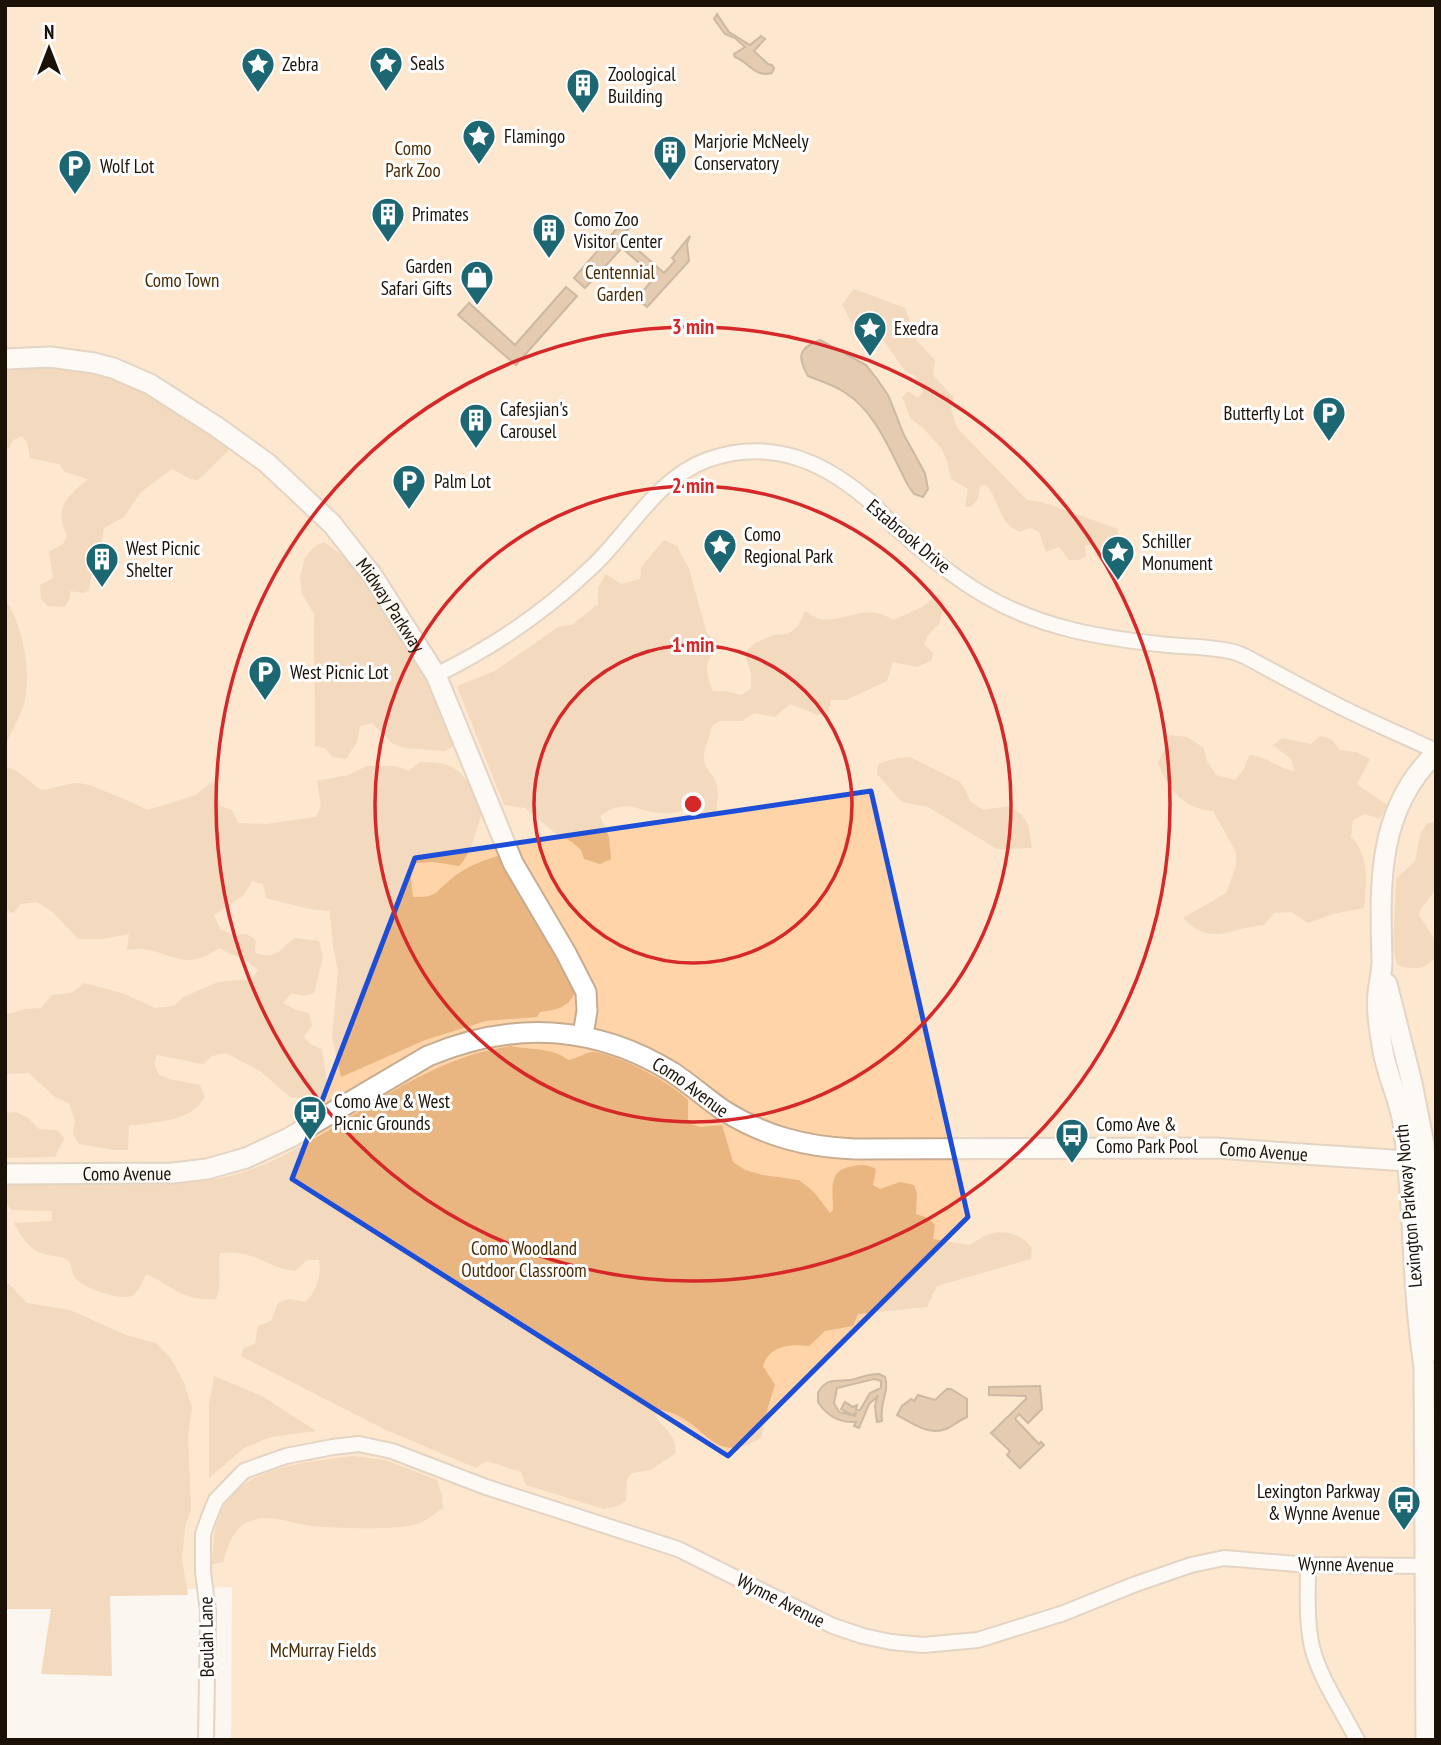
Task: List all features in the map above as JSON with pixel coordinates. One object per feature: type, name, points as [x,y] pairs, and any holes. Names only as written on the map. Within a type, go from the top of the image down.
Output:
[{"type":"main road","name":"Midway Parkway","points":[[5,359],[50,357],[94,363],[150,384],[245,446],[294,486],[332,524],[372,575],[436,675],[513,863],[586,992],[587,1011],[583,1035]]},
{"type":"main road","name":"Lexington Parkway North","points":[[1426,1740],[1430,1566],[1424,1366],[1417,1323],[1422,1162],[1402,1122],[1383,1053],[1377,995],[1382,966],[1381,883],[1385,845],[1392,821],[1407,792],[1436,752]]},
{"type":"main road","name":"Como Avenue","points":[[5,1174],[163,1173],[225,1164],[265,1150],[409,1066],[449,1047],[495,1035],[518,1033],[583,1035],[645,1058],[671,1072],[737,1118],[773,1135],[804,1144],[854,1149],[1216,1148],[1422,1162]]},
{"type":"street","name":"Estabrook Drive","points":[[436,675],[512,633],[554,602],[596,564],[659,491],[681,473],[707,460],[757,450],[784,453],[818,465],[848,484],[895,527],[948,569],[980,593],[1011,611],[1062,629],[1237,653],[1436,752]]},
{"type":"street","name":"Wynne Avenue","points":[[203,1534],[216,1500],[229,1484],[244,1472],[286,1456],[359,1444],[391,1451],[486,1487],[678,1549],[833,1626],[891,1642],[923,1645],[978,1640],[1064,1614],[1191,1565],[1224,1558],[1308,1565],[1430,1566]]},
{"type":"street","name":"Beulah Lane","points":[[203,1534],[203,1572],[208,1611],[206,1740]]},
{"type":"street","points":[[1308,1565],[1308,1622],[1313,1649],[1323,1675],[1357,1740]]},
{"type":"highlighted area","points":[[871,791],[968,1217],[728,1456],[292,1179],[415,858]]},
{"type":"green space","name":"Como Regional Park","points":[[5,5],[1436,5],[1436,1740],[231,1740],[232,1587],[109,1593],[5,1604]]},
{"type":"green space","points":[[854,289],[905,308],[917,341],[935,360],[933,375],[954,398],[951,409],[957,428],[1027,500],[1042,502],[1118,529],[1118,563],[1105,565],[1096,556],[1093,545],[1085,545],[1086,556],[1079,560],[1069,560],[1059,547],[1046,552],[1039,532],[1030,528],[1020,532],[1007,523],[986,485],[980,486],[978,499],[971,507],[965,507],[968,489],[951,479],[941,448],[911,419],[902,397],[908,391],[918,398],[923,392],[917,377],[904,370],[871,322],[864,324],[867,336],[859,338],[842,304]]},
{"type":"green space","points":[[45,367],[106,377],[130,384],[173,407],[227,444],[228,451],[198,480],[190,479],[172,469],[141,492],[124,517],[104,528],[99,558],[93,565],[89,590],[84,593],[70,591],[65,607],[48,606],[41,599],[40,585],[53,578],[49,552],[63,544],[67,535],[61,517],[64,504],[88,479],[65,472],[59,464],[30,458],[27,442],[22,436],[13,440],[9,448],[5,448],[5,369]]},
{"type":"green space","points":[[664,540],[677,546],[689,569],[707,634],[717,640],[718,649],[709,658],[707,668],[713,691],[741,695],[751,689],[751,674],[745,653],[755,643],[773,635],[788,634],[798,626],[805,611],[820,619],[874,613],[893,620],[922,607],[938,594],[945,603],[939,624],[928,635],[924,644],[933,653],[932,660],[917,667],[893,662],[887,681],[846,700],[831,700],[829,711],[818,715],[790,704],[775,717],[754,713],[742,721],[719,721],[712,726],[704,757],[718,790],[715,814],[705,817],[694,809],[664,813],[623,806],[609,811],[600,816],[609,837],[611,859],[600,864],[584,859],[581,850],[572,842],[554,832],[525,808],[504,805],[457,686],[495,671],[558,627],[572,625],[598,604],[598,588],[606,574],[622,584],[640,579],[641,567]]},
{"type":"green space","points":[[324,542],[346,558],[435,690],[441,717],[454,746],[445,751],[404,748],[392,743],[372,723],[360,726],[357,742],[346,759],[333,757],[325,748],[315,746],[314,614],[302,594],[300,577],[305,558],[314,547]]},
{"type":"green space","points":[[5,600],[20,633],[26,659],[27,684],[22,708],[5,746]]},
{"type":"green space","points":[[1170,735],[1187,737],[1204,748],[1207,761],[1216,775],[1235,780],[1244,769],[1249,755],[1295,771],[1291,759],[1273,745],[1282,738],[1311,744],[1320,736],[1331,739],[1340,750],[1356,752],[1370,759],[1357,784],[1387,805],[1380,819],[1365,814],[1353,820],[1351,837],[1364,861],[1364,908],[1333,914],[1308,923],[1291,912],[1274,913],[1264,925],[1222,933],[1212,934],[1193,927],[1183,918],[1226,893],[1236,866],[1236,852],[1213,811],[1185,802],[1167,781],[1158,763]]},
{"type":"green space","points":[[910,757],[960,782],[970,801],[983,810],[1009,806],[1021,814],[1028,824],[1032,848],[997,849],[928,807],[902,802],[877,774],[878,764]]},
{"type":"green space","points":[[420,762],[434,762],[454,768],[467,781],[483,811],[471,847],[459,866],[433,862],[416,863],[410,871],[413,897],[431,895],[462,871],[501,855],[576,990],[566,1004],[557,1009],[540,1012],[537,1017],[486,1021],[425,1040],[341,1077],[332,1037],[338,971],[330,911],[266,898],[263,884],[252,881],[244,895],[214,915],[220,929],[234,935],[247,934],[256,940],[255,953],[263,955],[281,950],[295,938],[319,941],[323,957],[314,993],[304,996],[291,993],[283,1003],[309,1013],[312,1026],[304,1037],[310,1044],[322,1049],[327,1084],[322,1099],[290,1097],[260,1071],[226,1053],[212,1056],[203,1064],[157,1055],[154,1063],[159,1075],[200,1085],[205,1097],[199,1106],[181,1116],[129,1126],[128,1150],[114,1150],[79,1144],[73,1134],[75,1121],[69,1103],[55,1097],[29,1073],[5,1074],[5,1015],[41,1008],[52,995],[71,993],[84,983],[125,994],[155,1008],[174,1006],[184,997],[218,982],[252,979],[258,970],[245,960],[219,948],[193,960],[183,960],[153,951],[127,950],[129,934],[102,939],[78,939],[54,913],[37,902],[21,904],[14,913],[5,910],[5,767],[17,771],[41,790],[69,784],[85,784],[148,810],[196,795],[210,783],[218,787],[220,806],[232,810],[238,823],[266,824],[316,817],[321,806],[317,781],[348,775],[367,766],[395,766],[409,771]]},
{"type":"green space","points":[[1435,822],[1436,889],[1419,915],[1435,940],[1436,956],[1423,967],[1409,968],[1397,965],[1393,948],[1396,879],[1415,861],[1420,835],[1427,823]]},
{"type":"green space","name":"Como Woodland Outdoor Classroom","points":[[511,1046],[548,1051],[568,1060],[594,1052],[644,1070],[688,1100],[688,1123],[701,1127],[722,1125],[733,1162],[745,1170],[763,1175],[799,1180],[814,1192],[830,1213],[833,1210],[833,1181],[839,1171],[860,1165],[868,1166],[876,1169],[873,1185],[880,1189],[900,1182],[914,1185],[917,1193],[916,1214],[928,1218],[935,1225],[933,1239],[969,1245],[990,1234],[1010,1233],[1032,1248],[1031,1259],[937,1286],[927,1307],[858,1314],[853,1326],[825,1331],[809,1346],[795,1345],[776,1350],[770,1354],[763,1366],[775,1385],[761,1438],[744,1446],[730,1448],[719,1445],[676,1414],[660,1410],[655,1416],[672,1437],[675,1454],[650,1470],[632,1473],[627,1479],[626,1501],[604,1509],[526,1485],[521,1472],[486,1461],[476,1468],[384,1429],[241,1356],[244,1348],[255,1344],[258,1326],[271,1321],[278,1303],[289,1299],[305,1302],[309,1298],[317,1283],[319,1260],[307,1260],[295,1271],[251,1256],[232,1252],[220,1253],[216,1299],[194,1298],[146,1274],[134,1294],[119,1297],[79,1282],[70,1262],[34,1249],[22,1237],[14,1223],[52,1221],[52,1211],[12,1210],[5,1203],[5,1188],[9,1185],[167,1184],[204,1181],[240,1173],[290,1152],[443,1065],[476,1053]]},
{"type":"green space","points":[[15,1112],[27,1117],[39,1129],[57,1130],[64,1138],[55,1157],[5,1158],[5,1113]]},
{"type":"green space","points":[[5,1284],[9,1284],[27,1303],[70,1310],[126,1335],[156,1343],[171,1358],[184,1383],[192,1408],[188,1437],[191,1509],[185,1527],[182,1560],[188,1595],[110,1596],[112,1676],[41,1674],[51,1609],[5,1609]]},
{"type":"green space","points":[[214,1376],[262,1396],[316,1431],[271,1437],[244,1448],[209,1478],[209,1405]]},
{"type":"green space","points":[[353,1456],[385,1460],[437,1480],[443,1508],[420,1523],[398,1527],[336,1528],[260,1518],[246,1523],[236,1531],[223,1562],[212,1564],[216,1526],[224,1506],[237,1491],[253,1479],[271,1471],[313,1461]]},
{"type":"shaded area","points":[[717,14],[729,32],[750,45],[761,36],[765,39],[754,51],[772,65],[772,73],[761,73],[735,57],[734,54],[745,47],[725,34],[714,19]]},
{"type":"shaded area","points":[[625,219],[632,225],[622,236],[664,273],[675,261],[672,258],[690,236],[687,244],[689,261],[647,307],[637,298],[655,277],[622,248],[585,288],[574,278]]},
{"type":"shaded area","points":[[566,287],[577,296],[516,365],[458,315],[469,303],[515,345]]},
{"type":"shaded area","points":[[820,340],[866,365],[888,395],[904,435],[925,473],[928,489],[923,497],[914,494],[909,487],[882,435],[856,400],[831,385],[808,376],[802,363],[802,354],[807,346]]},
{"type":"shaded area","points":[[879,1374],[885,1377],[886,1382],[882,1421],[877,1422],[877,1397],[869,1404],[859,1428],[854,1426],[856,1422],[834,1418],[818,1402],[818,1393],[830,1382]],"holes":[[[874,1379],[881,1381],[881,1388],[870,1393],[860,1410],[856,1410],[857,1405],[853,1407],[845,1402],[841,1409],[852,1415],[856,1413],[855,1416],[839,1412],[834,1403],[837,1388]]]},
{"type":"shaded area","points":[[1040,1386],[1042,1409],[1028,1423],[1019,1414],[1015,1419],[1039,1444],[1041,1442],[1044,1445],[1020,1468],[1007,1455],[1010,1451],[991,1433],[1026,1396],[989,1395],[989,1387]]},
{"type":"shaded area","points":[[947,1389],[967,1399],[967,1417],[949,1428],[940,1431],[927,1430],[897,1415],[902,1406],[911,1399],[914,1401],[918,1395],[935,1400]]},
{"type":"place","name":"Seals","points":[[386,93]]},
{"type":"place","name":"Zebra","points":[[258,94]]},
{"type":"place","name":"Zoological Building","points":[[583,115]]},
{"type":"place","name":"Flamingo","points":[[479,166]]},
{"type":"place","name":"Marjorie McNeely Conservatory","points":[[670,182]]},
{"type":"place","name":"Wolf Lot","points":[[75,196]]},
{"type":"place","name":"Primates","points":[[388,244]]},
{"type":"place","name":"Como Zoo Visitor Center","points":[[549,260]]},
{"type":"place","name":"Garden Safari Gifts","points":[[477,307]]},
{"type":"place","name":"Exedra","points":[[870,358]]},
{"type":"place","name":"Butterfly Lot","points":[[1329,443]]},
{"type":"place","name":"Cafesjian's Carousel","points":[[476,450]]},
{"type":"place","name":"Palm Lot","points":[[409,511]]},
{"type":"place","name":"Como Regional Park","points":[[720,575]]},
{"type":"place","name":"Schiller Monument","points":[[1118,582]]},
{"type":"place","name":"West Picnic Shelter","points":[[102,589]]},
{"type":"place","name":"West Picnic Lot","points":[[265,702]]},
{"type":"place","name":"Como Ave & West Picnic Grounds","points":[[310,1142]]},
{"type":"place","name":"Como Ave & Como Park Pool","points":[[1072,1165]]},
{"type":"place","name":"Lexington Parkway & Wynne Avenue","points":[[1404,1532]]},
{"type":"park label","name":"Como Park Zoo","points":[[413,159]]},
{"type":"park label","name":"Como Town","points":[[182,280]]},
{"type":"park label","name":"Centennial Garden","points":[[620,283]]},
{"type":"park label","name":"McMurray Fields","points":[[323,1650]]}]
